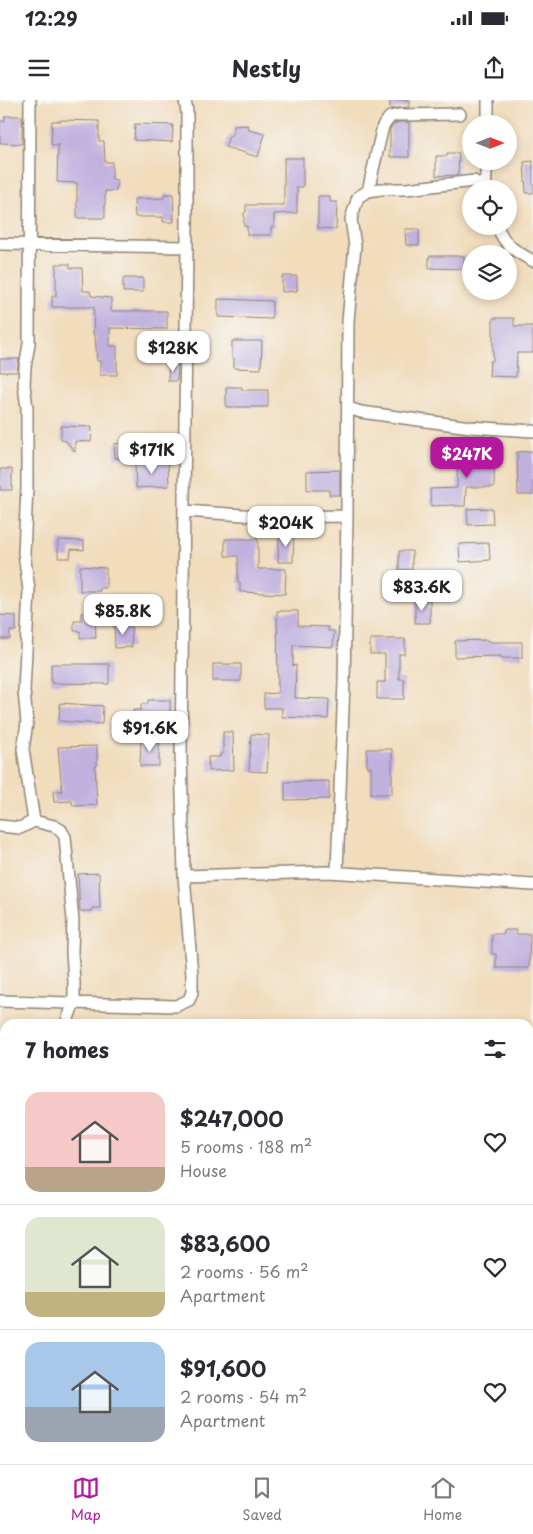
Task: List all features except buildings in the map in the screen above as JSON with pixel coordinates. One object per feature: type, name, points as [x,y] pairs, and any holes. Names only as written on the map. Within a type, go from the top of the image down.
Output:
[{"type":"street","points":[[30,100],[29,344],[24,385],[27,408],[27,487],[24,552],[29,590],[24,691],[27,723],[23,749],[34,821]]},
{"type":"street","points":[[0,1001],[169,1006],[183,1004],[189,1000],[192,992],[184,876],[181,754],[187,247],[187,112],[185,100]]},
{"type":"street","points":[[488,100],[488,115]]},
{"type":"street","points":[[368,191],[383,126],[390,118],[398,115],[460,114]]},
{"type":"street","points":[[337,872],[344,682],[348,321],[355,246],[352,219],[358,197],[368,191],[462,182]]},
{"type":"street","points":[[501,235],[503,240],[516,252],[533,261]]},
{"type":"street","points":[[0,244],[187,247]]},
{"type":"street","points":[[348,408],[361,412],[470,428],[533,431]]},
{"type":"street","points":[[184,511],[273,517],[347,516]]},
{"type":"street","points":[[0,826],[20,828],[34,821],[54,826],[61,830],[64,837],[73,921],[74,1002],[68,1019]]},
{"type":"street","points":[[184,876],[337,872],[533,885]]}]
